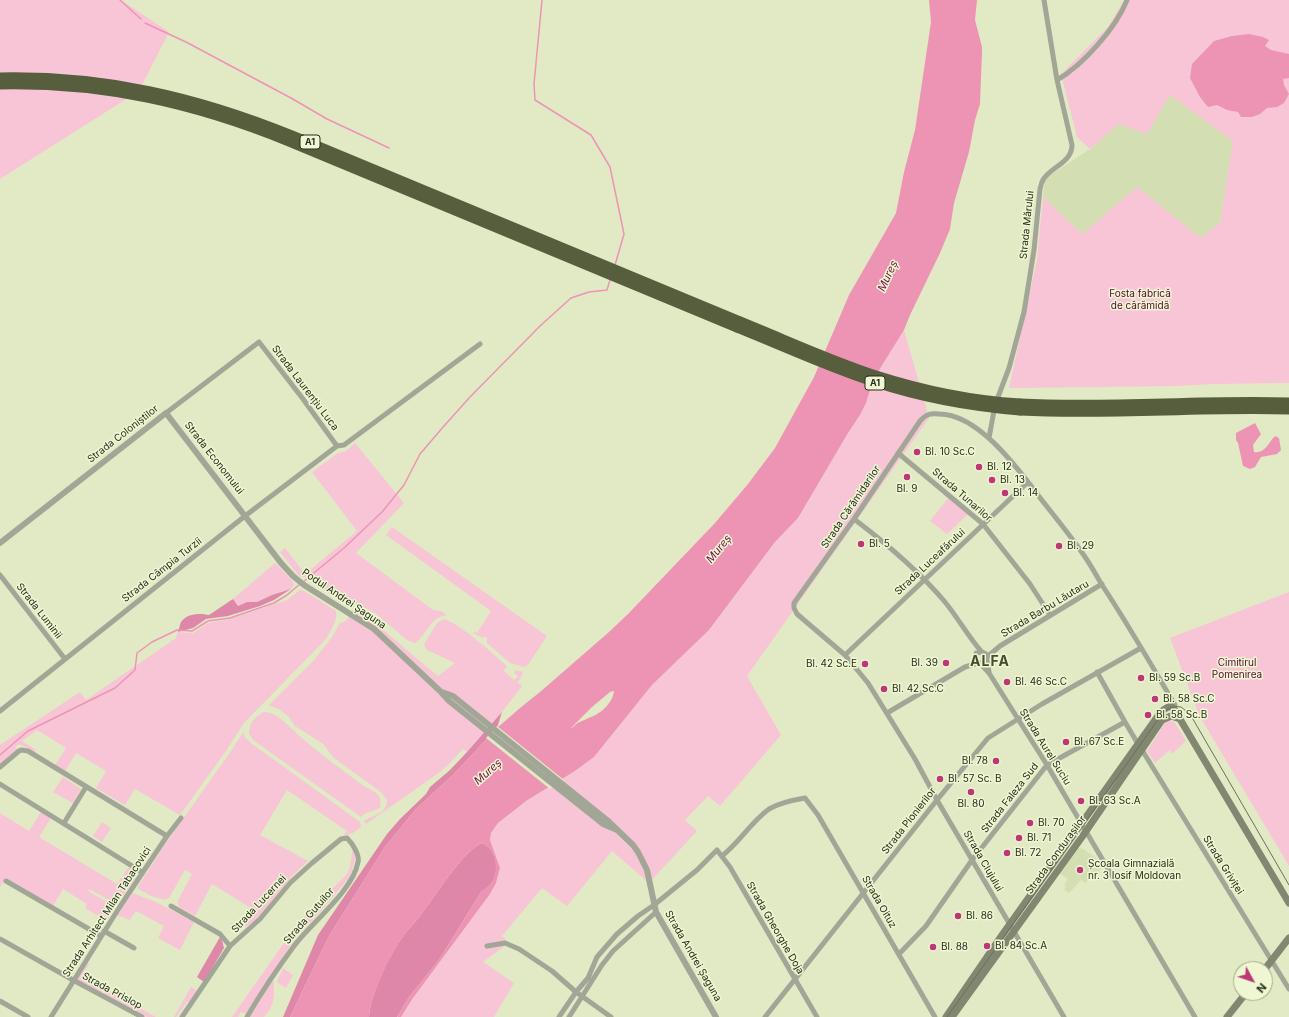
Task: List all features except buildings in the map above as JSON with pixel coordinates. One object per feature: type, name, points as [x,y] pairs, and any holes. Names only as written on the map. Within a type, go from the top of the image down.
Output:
[{"type":"highway","name":"A1","points":[[0,78],[55,78],[114,84],[167,94],[223,109],[292,135],[603,268]]},
{"type":"highway","name":"A1","points":[[0,85],[47,85],[113,92],[166,102],[221,117],[296,145],[628,278],[738,324],[834,368],[889,387],[953,402],[1096,413],[1241,405],[1269,405],[1289,402]]},
{"type":"highway","name":"A1","points":[[1269,405],[1289,410]]},
{"type":"main road","points":[[1166,708],[1174,708],[1289,903]]},
{"type":"main road","name":"Strada Condurașilor","points":[[946,1017],[1085,832],[1140,747],[1160,713],[1166,708]]},
{"type":"main road","name":"Strada Condurașilor","points":[[952,1017],[1081,825],[1140,747],[1164,719],[1172,716],[1180,719]]},
{"type":"main road","points":[[1272,960],[1289,938]]},
{"type":"main road","points":[[1227,1017],[1240,1001]]},
{"type":"street","name":"Strada Mărului","points":[[989,438],[995,405],[1009,368],[1024,312],[1034,250],[1042,181],[1068,157],[1072,149],[1057,80],[1044,0]]},
{"type":"street","points":[[1057,80],[1074,68],[1105,36],[1123,11],[1127,0]]},
{"type":"street","name":"Strada Coloniștilor","points":[[0,543],[259,342]]},
{"type":"street","name":"Strada Laurențiu Luca","points":[[259,342],[338,446]]},
{"type":"street","name":"Strada Câmpia Turzii","points":[[0,711],[245,516],[338,446],[344,445],[480,344]]},
{"type":"street","name":"Strada Economului","points":[[166,413],[245,516]]},
{"type":"street","name":"Strada Cărămidarilor","points":[[794,608],[796,600],[854,519],[924,416],[931,414],[951,415],[970,425],[989,438]]},
{"type":"street","points":[[989,438],[1028,482],[1084,555],[1172,700],[1171,703],[1174,708]]},
{"type":"street","name":"Strada Tunarilor","points":[[898,453],[983,524],[1030,584],[1050,615]]},
{"type":"street","name":"Strada Luceafărului","points":[[845,655],[1028,482]]},
{"type":"street","name":"Podul Andrei Șaguna","points":[[245,516],[281,563],[299,581],[374,629],[440,691],[617,830],[633,845],[645,864],[649,876],[654,905]]},
{"type":"street","points":[[854,519],[895,550],[924,579],[945,603],[986,659]]},
{"type":"street","name":"Strada Luminii","points":[[0,575],[65,659]]},
{"type":"street","name":"Strada Barbu Lăutaru","points":[[979,663],[986,659],[997,648],[1102,584]]},
{"type":"street","name":"Strada Clujului","points":[[794,608],[797,614],[845,655],[868,683],[915,759],[937,800],[1064,1017]]},
{"type":"street","points":[[965,667],[975,656],[972,641]]},
{"type":"street","name":"Strada Barbu Lăutaru","points":[[975,656],[982,652],[997,648]]},
{"type":"street","name":"Strada Pionierilor","points":[[765,1017],[988,738],[1097,672],[1141,648]]},
{"type":"street","name":"Strada Aurel Suciu","points":[[975,656],[979,663],[989,673],[1047,765],[1195,1017]]},
{"type":"street","name":"Strada Aurel Suciu","points":[[986,659],[989,673]]},
{"type":"street","points":[[887,713],[965,667],[979,663]]},
{"type":"street","name":"Strada Griviței","points":[[1097,672],[1140,747],[1289,988]]},
{"type":"street","name":"Strada Condurașilor","points":[[1166,708],[1172,700]]},
{"type":"street","points":[[1047,765],[1125,722]]},
{"type":"street","points":[[0,767],[19,751],[25,750],[167,836]]},
{"type":"street","name":"Strada Faleza Sud","points":[[899,954],[929,921],[972,860],[1047,765]]},
{"type":"street","points":[[0,784],[142,872]]},
{"type":"street","points":[[64,823],[86,787]]},
{"type":"street","name":"Strada Oituz","points":[[722,856],[738,842],[762,815],[770,809],[777,805],[805,798],[818,816],[935,1017]]},
{"type":"street","name":"Strada Arhitect Milan Tabacovici","points":[[51,1017],[142,872],[181,818]]},
{"type":"street","name":"Strada Lucernei","points":[[182,1017],[230,946],[260,919],[290,883],[341,839],[344,838],[350,841]]},
{"type":"street","name":"Strada Gutuilor","points":[[247,1017],[294,946],[327,910],[351,878],[358,862],[358,858],[350,841]]},
{"type":"street","name":"Strada Gheorghe Doja","points":[[654,905],[697,870],[717,850],[722,856],[817,1017]]},
{"type":"street","points":[[6,881],[103,934],[134,948]]},
{"type":"street","points":[[560,1017],[576,992],[588,978],[597,958],[617,934],[638,916],[654,905]]},
{"type":"street","name":"Strada Andrei Șaguna","points":[[654,905],[656,912],[716,1017]]},
{"type":"street","points":[[171,906],[220,934],[230,946]]},
{"type":"street","points":[[569,1017],[602,965],[613,951],[656,912]]},
{"type":"street","name":"Strada Prislop","points":[[0,939],[142,1017]]},
{"type":"street","points":[[487,946],[505,943],[519,948],[552,971],[582,997],[611,1017]]},
{"type":"street","points":[[0,1001],[28,1017]]},
{"type":"shaded area","points":[[1170,95],[1233,141],[1220,223],[1201,238],[1137,187],[1082,234],[1043,197],[1044,183],[1049,176],[1090,149],[1119,124],[1147,133]]},
{"type":"shaded area","points":[[291,589],[274,600],[260,606],[228,616],[206,619],[193,628],[178,632],[181,622],[190,615],[209,615],[233,599],[238,606],[247,602],[257,602]]},
{"type":"shaded area","points":[[502,712],[497,728],[454,774],[416,809],[385,847],[329,936],[290,1017],[283,1017],[318,935],[387,834],[426,794],[430,787],[450,770],[467,752]]},
{"type":"shaded area","points":[[482,843],[491,850],[496,861],[496,873],[491,884],[481,892],[439,960],[409,997],[397,1017],[369,1017],[370,1008],[377,986],[387,964],[405,933],[417,920],[457,865],[474,847]]},
{"type":"shaded area","name":"Școala Gimnazială nr. 3 Iosif Moldovan","points":[[1078,847],[1081,849],[1082,848],[1099,860],[1103,867],[1085,883],[1081,880],[1069,893],[1064,890],[1066,886],[1064,885],[1068,879],[1059,873]]},
{"type":"shaded area","points":[[220,937],[224,948],[204,982],[197,977]]},
{"type":"green space","points":[[0,0],[121,0],[169,32],[139,91],[0,179]]},
{"type":"green space","name":"Fosta fabrică de cărămidă","points":[[1124,0],[1289,0],[1289,383],[1009,388],[1037,260],[1043,197],[1082,234],[1137,187],[1201,238],[1220,223],[1233,141],[1170,95],[1147,134],[1119,124],[1090,149],[1077,137],[1061,74],[1108,27]]},
{"type":"green space","points":[[904,330],[929,418],[747,676],[781,735],[720,806],[708,796],[685,820],[697,831],[649,883],[612,851],[567,906],[542,888],[502,936],[509,943],[483,962],[514,983],[494,1017],[401,1017],[413,998],[490,894],[496,883],[500,868],[490,840],[491,833],[498,823],[526,801],[575,771],[594,757],[652,685],[709,630],[775,542],[798,518],[860,415],[873,380]]},
{"type":"green space","points":[[355,443],[404,503],[356,553],[433,610],[440,611],[447,615],[441,616],[433,622],[415,643],[407,640],[375,613],[352,602],[348,605],[315,585],[309,578],[299,576],[280,552],[285,548],[305,574],[357,531],[312,472],[338,453],[346,451]]},
{"type":"green space","points":[[949,497],[968,514],[947,534],[930,521]]},
{"type":"green space","points":[[392,527],[547,636],[528,665],[524,667],[510,663],[487,643],[485,636],[483,638],[473,633],[477,633],[491,611],[386,535]]},
{"type":"green space","points":[[275,563],[292,580],[294,585],[291,589],[257,602],[247,602],[238,606],[233,599]]},
{"type":"green space","points":[[300,590],[336,611],[335,622],[326,639],[244,723],[226,751],[180,815],[135,789],[125,805],[96,788],[106,771],[76,753],[65,771],[55,765],[66,748],[37,730],[22,741],[36,750],[35,752],[19,744],[15,747],[18,749],[0,764],[0,745],[80,692],[86,700],[176,638],[178,632],[193,633],[208,623],[230,619],[287,600]]},
{"type":"green space","name":"Cimitirul Pomenirea","points":[[1289,592],[1289,866],[1199,715],[1170,638]]},
{"type":"green space","points":[[354,609],[387,633],[438,676],[455,663],[427,650],[424,644],[437,623],[444,619],[468,633],[507,666],[504,671],[514,680],[518,676],[514,673],[516,670],[523,672],[520,680],[517,682],[522,686],[502,712],[467,752],[463,749],[440,772],[366,824],[364,821],[379,814],[385,808],[387,800],[381,792],[334,758],[323,744],[295,726],[289,717],[280,710],[269,705],[314,660],[332,637],[340,623],[346,621]]},
{"type":"green space","points":[[263,712],[272,713],[278,717],[325,757],[378,795],[381,802],[380,808],[364,814],[361,817],[253,740],[249,733],[251,723]]},
{"type":"green space","points":[[1170,720],[1175,723],[1186,741],[1172,754],[1170,750],[1155,763],[1147,751],[1166,721]]},
{"type":"green space","points":[[244,731],[244,736],[251,743],[360,822],[361,827],[353,833],[343,836],[347,831],[287,790],[260,835],[308,861],[293,875],[255,921],[246,927],[242,922],[251,908],[212,884],[195,916],[180,908],[177,902],[192,874],[185,870],[169,898],[165,900],[151,896],[137,888],[164,846]]},
{"type":"green space","points":[[63,777],[81,789],[73,803],[53,792]]},
{"type":"green space","points":[[41,812],[51,818],[39,837],[117,884],[128,868],[137,872],[135,879],[123,896],[119,894],[111,901],[89,889],[88,891],[115,907],[107,921],[85,908],[87,904],[63,889],[53,906],[6,878],[0,887],[0,813],[29,831]]},
{"type":"green space","points":[[102,822],[111,828],[102,842],[93,836]]},
{"type":"green space","points":[[353,848],[355,858],[348,879],[293,941],[246,1014],[241,1012],[238,1017],[232,1017],[298,923],[347,874],[350,867]]},
{"type":"green space","points":[[133,893],[156,902],[194,922],[180,950],[158,938],[164,926],[136,911],[130,920],[117,915]]},
{"type":"green space","points":[[86,962],[89,964],[81,977],[103,989],[101,993],[79,981],[77,978]]},
{"type":"green space","points":[[283,968],[293,975],[286,988],[277,982]]},
{"type":"green space","points":[[273,979],[274,994],[268,1013],[264,1017],[250,1017]]},
{"type":"green space","points":[[191,987],[198,991],[190,1003],[187,1002],[176,1017],[174,1017]]},
{"type":"green space","points":[[106,990],[156,1017],[147,1017],[104,994]]},
{"type":"water","name":"Mureș","points":[[929,0],[977,0],[975,20],[982,47],[980,104],[975,120],[969,152],[954,203],[950,229],[904,330],[873,380],[866,403],[860,415],[798,518],[775,542],[709,630],[652,685],[594,757],[575,771],[526,801],[498,823],[491,833],[490,840],[500,868],[496,883],[490,894],[413,998],[401,1017],[397,1017],[409,997],[439,960],[481,892],[490,885],[494,879],[496,867],[493,855],[491,850],[482,843],[474,847],[457,865],[417,920],[403,936],[382,975],[373,998],[369,1017],[290,1017],[329,936],[385,847],[416,809],[454,774],[497,728],[628,614],[715,523],[748,484],[775,448],[814,377],[849,295],[896,213],[904,172],[915,130],[931,22]],"holes":[[[614,691],[612,699],[603,710],[579,722],[571,728],[610,692]]]},
{"type":"water","points":[[1249,34],[1269,40],[1265,46],[1271,50],[1289,54],[1289,78],[1283,79],[1284,85],[1289,94],[1284,103],[1277,107],[1267,108],[1260,114],[1252,117],[1241,117],[1238,112],[1227,110],[1217,105],[1208,107],[1200,97],[1190,78],[1192,64],[1214,41],[1232,36]]},
{"type":"water","points":[[1255,423],[1261,434],[1253,445],[1254,452],[1264,450],[1275,436],[1279,438],[1281,450],[1277,454],[1261,457],[1255,467],[1250,469],[1243,466],[1236,440],[1236,433]]},
{"type":"pier","points":[[497,726],[564,780],[550,789],[486,738]]},
{"type":"waterway","points":[[120,0],[141,19]]},
{"type":"waterway","points":[[542,0],[534,84],[535,100],[591,135],[610,167],[624,234],[615,265]]},
{"type":"waterway","points":[[145,23],[186,42],[327,119],[389,148]]},
{"type":"waterway","points":[[303,582],[344,548],[382,512],[404,485],[420,454],[470,397],[540,326],[571,298],[589,292],[607,290],[610,280]]},
{"type":"waterway","points":[[0,755],[28,731],[115,688],[135,670],[137,653],[152,642],[177,630],[192,631],[208,621],[230,618],[274,603],[287,595],[300,584]]},
{"type":"tram line","points":[[947,1017],[1159,718],[1166,710],[1171,708],[1181,707],[1190,714],[1289,885]]},
{"type":"place","name":"Bl. 10 Sc.C","points":[[917,452]]},
{"type":"place","name":"Bl. 12","points":[[979,467]]},
{"type":"place","name":"Bl. 9","points":[[907,477]]},
{"type":"place","name":"Bl. 13","points":[[992,480]]},
{"type":"place","name":"Bl. 14","points":[[1005,493]]},
{"type":"place","name":"Bl. 5","points":[[861,544]]},
{"type":"place","name":"Bl. 29","points":[[1059,546]]},
{"type":"place","name":"Bl. 39","points":[[946,663]]},
{"type":"place","name":"Bl. 42 Sc.E","points":[[865,664]]},
{"type":"place","name":"Bl. 59 Sc.B","points":[[1141,678]]},
{"type":"place","name":"Bl. 46 Sc.C","points":[[1007,682]]},
{"type":"place","name":"Bl. 42 Sc.C","points":[[884,689]]},
{"type":"place","name":"Bl. 58 Sc.C","points":[[1155,699]]},
{"type":"place","name":"Bl. 58 Sc.B","points":[[1148,715]]},
{"type":"place","name":"Bl. 67 Sc.E","points":[[1066,742]]},
{"type":"place","name":"Bl. 78","points":[[996,761]]},
{"type":"place","name":"Bl. 57 Sc. B","points":[[940,779]]},
{"type":"place","name":"Bl. 80","points":[[971,792]]},
{"type":"place","name":"Bl. 63 Sc.A","points":[[1081,801]]},
{"type":"place","name":"Bl. 70","points":[[1030,823]]},
{"type":"place","name":"Bl. 71","points":[[1019,838]]},
{"type":"place","name":"Bl. 72","points":[[1007,853]]},
{"type":"place","name":"Școala Gimnazială nr. 3 Iosif Moldovan","points":[[1080,870]]},
{"type":"place","name":"Bl. 86","points":[[958,916]]},
{"type":"place","name":"Bl. 84 Sc.A","points":[[987,946]]},
{"type":"place","name":"Bl. 88","points":[[933,947]]},
{"type":"district","name":"ALFA","points":[[990,662]]}]
